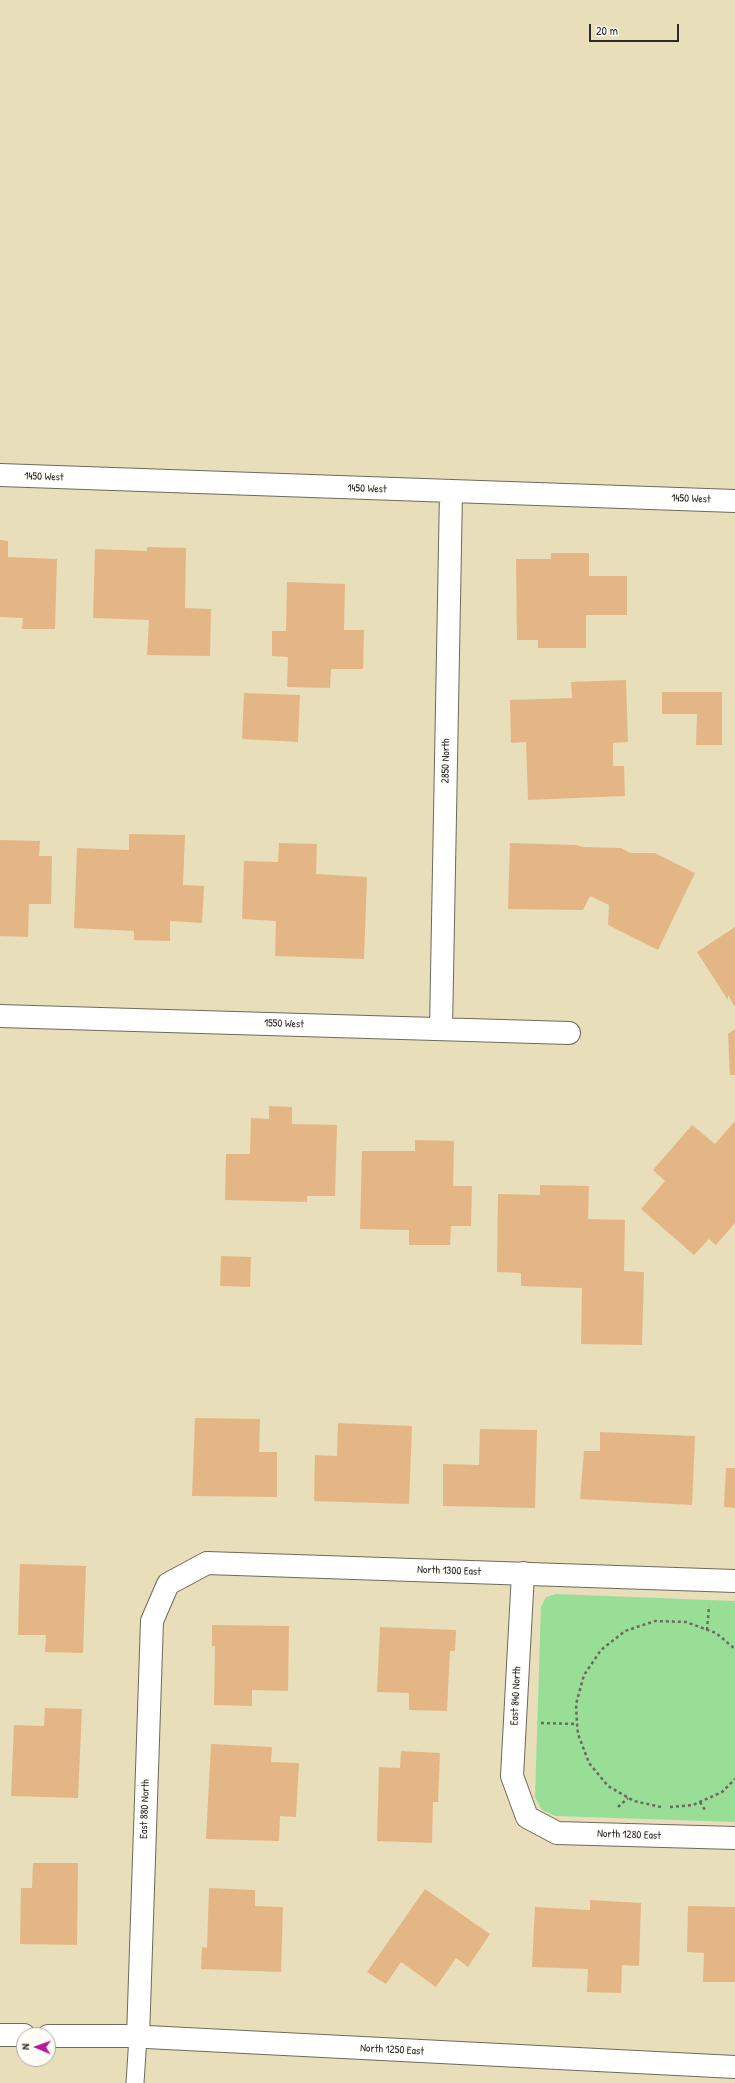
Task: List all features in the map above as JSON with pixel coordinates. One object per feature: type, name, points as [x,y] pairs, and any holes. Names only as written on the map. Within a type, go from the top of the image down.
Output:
[{"type":"street","name":"1450 West","points":[[0,475],[735,501]]},
{"type":"street","name":"2850 North","points":[[441,1029],[451,492]]},
{"type":"street","name":"1550 West","points":[[0,1016],[568,1033]]},
{"type":"street","name":"North 1300 East","points":[[168,1584],[207,1563],[735,1581]]},
{"type":"street","name":"East 840 North","points":[[523,1573],[512,1776],[527,1817]]},
{"type":"street","name":"East 880 North","points":[[138,2037],[152,1621],[168,1584]]},
{"type":"street","name":"North 1280 East","points":[[527,1817],[557,1833],[735,1838]]},
{"type":"street","points":[[0,2035],[16,2035]]},
{"type":"street","name":"North 1250 East","points":[[56,2036],[138,2037],[735,2067]]},
{"type":"lane","points":[[135,2083],[138,2037]]},
{"type":"path","points":[[735,1649],[716,1632],[686,1622],[655,1621],[625,1631],[601,1650],[584,1675],[576,1704],[578,1734],[589,1762],[608,1786],[634,1801],[663,1808],[693,1805],[722,1792],[735,1779]]},
{"type":"path","points":[[514,1723],[577,1724]]},
{"type":"green space","points":[[556,1594],[735,1601],[735,1822],[555,1816],[542,1810],[535,1797],[541,1607],[546,1597]]},
{"type":"building","points":[[0,540],[8,541],[8,557],[57,559],[55,629],[22,629],[23,618],[0,617]]},
{"type":"building","points":[[147,547],[186,548],[185,608],[211,609],[210,656],[147,655],[149,620],[93,618],[95,549],[147,551]]},
{"type":"building","points":[[551,553],[589,553],[589,576],[627,576],[627,615],[586,615],[586,648],[538,648],[538,640],[517,640],[516,559],[551,559]]},
{"type":"building","points":[[287,582],[345,584],[344,630],[364,630],[363,669],[331,669],[330,688],[287,687],[288,657],[272,656],[272,631],[286,631]]},
{"type":"building","points":[[626,680],[628,742],[613,743],[613,766],[624,766],[625,796],[528,800],[526,742],[511,743],[510,700],[572,698],[571,682]]},
{"type":"building","points":[[662,692],[722,692],[722,745],[696,745],[697,714],[662,714]]},
{"type":"building","points":[[244,693],[300,695],[298,742],[242,739]]},
{"type":"building","points":[[129,834],[185,835],[183,885],[204,886],[202,923],[170,921],[170,941],[134,940],[134,931],[74,928],[77,848],[129,850]]},
{"type":"building","points":[[0,840],[40,841],[39,856],[52,856],[51,904],[29,904],[28,937],[0,936]]},
{"type":"building","points":[[279,843],[317,844],[316,874],[367,877],[364,959],[275,956],[276,921],[242,919],[244,861],[278,862]]},
{"type":"building","points":[[510,843],[621,848],[630,853],[655,853],[695,873],[658,950],[608,925],[609,905],[590,896],[583,910],[508,909]]},
{"type":"building","points":[[735,927],[735,1007],[728,995],[728,1000],[697,952]]},
{"type":"building","points":[[735,1029],[735,1075],[730,1075],[728,1034]]},
{"type":"building","points":[[269,1106],[292,1107],[292,1124],[337,1125],[335,1196],[307,1196],[307,1202],[225,1200],[226,1154],[250,1154],[251,1118],[269,1119]]},
{"type":"building","points":[[735,1121],[735,1223],[716,1245],[709,1239],[694,1255],[641,1209],[665,1181],[653,1170],[692,1125],[715,1144]]},
{"type":"building","points":[[415,1140],[454,1141],[453,1186],[472,1186],[471,1226],[451,1226],[450,1245],[409,1245],[409,1230],[360,1229],[362,1151],[415,1151]]},
{"type":"building","points":[[540,1185],[589,1186],[588,1219],[625,1220],[624,1271],[644,1272],[642,1345],[581,1344],[582,1288],[521,1286],[521,1273],[497,1272],[498,1194],[540,1195]]},
{"type":"building","points":[[221,1256],[251,1257],[250,1287],[220,1286]]},
{"type":"building","points":[[195,1418],[260,1419],[259,1452],[277,1452],[277,1497],[192,1496]]},
{"type":"building","points":[[338,1423],[412,1426],[409,1504],[314,1501],[315,1455],[337,1456]]},
{"type":"building","points":[[480,1429],[537,1430],[535,1508],[443,1506],[443,1464],[479,1465]]},
{"type":"building","points":[[600,1432],[695,1436],[692,1505],[580,1499],[584,1451],[600,1451]]},
{"type":"building","points":[[726,1468],[735,1468],[735,1508],[724,1507]]},
{"type":"building","points":[[20,1564],[86,1566],[83,1653],[45,1652],[46,1635],[18,1635]]},
{"type":"building","points":[[212,1625],[289,1626],[288,1691],[252,1690],[252,1706],[214,1705],[215,1646],[212,1646]]},
{"type":"building","points":[[380,1627],[456,1630],[455,1651],[450,1651],[447,1711],[409,1710],[409,1693],[377,1692]]},
{"type":"building","points":[[45,1708],[82,1709],[78,1798],[11,1796],[14,1725],[44,1726]]},
{"type":"building","points":[[211,1744],[272,1747],[271,1762],[299,1763],[296,1817],[280,1816],[279,1841],[206,1839]]},
{"type":"building","points":[[401,1751],[440,1753],[438,1802],[433,1802],[432,1843],[377,1841],[379,1767],[400,1768]]},
{"type":"building","points":[[33,1863],[78,1863],[77,1945],[20,1944],[21,1888],[32,1888]]},
{"type":"building","points":[[209,1888],[255,1890],[255,1906],[283,1907],[281,1972],[201,1969],[202,1947],[207,1948]]},
{"type":"building","points":[[425,1889],[490,1934],[468,1967],[456,1958],[436,1987],[401,1962],[386,1984],[367,1972]]},
{"type":"building","points":[[590,1900],[641,1903],[639,1966],[622,1965],[621,1993],[587,1992],[588,1969],[532,1967],[535,1907],[590,1910]]},
{"type":"building","points":[[688,1906],[735,1907],[735,1982],[703,1982],[704,1953],[687,1952]]}]
